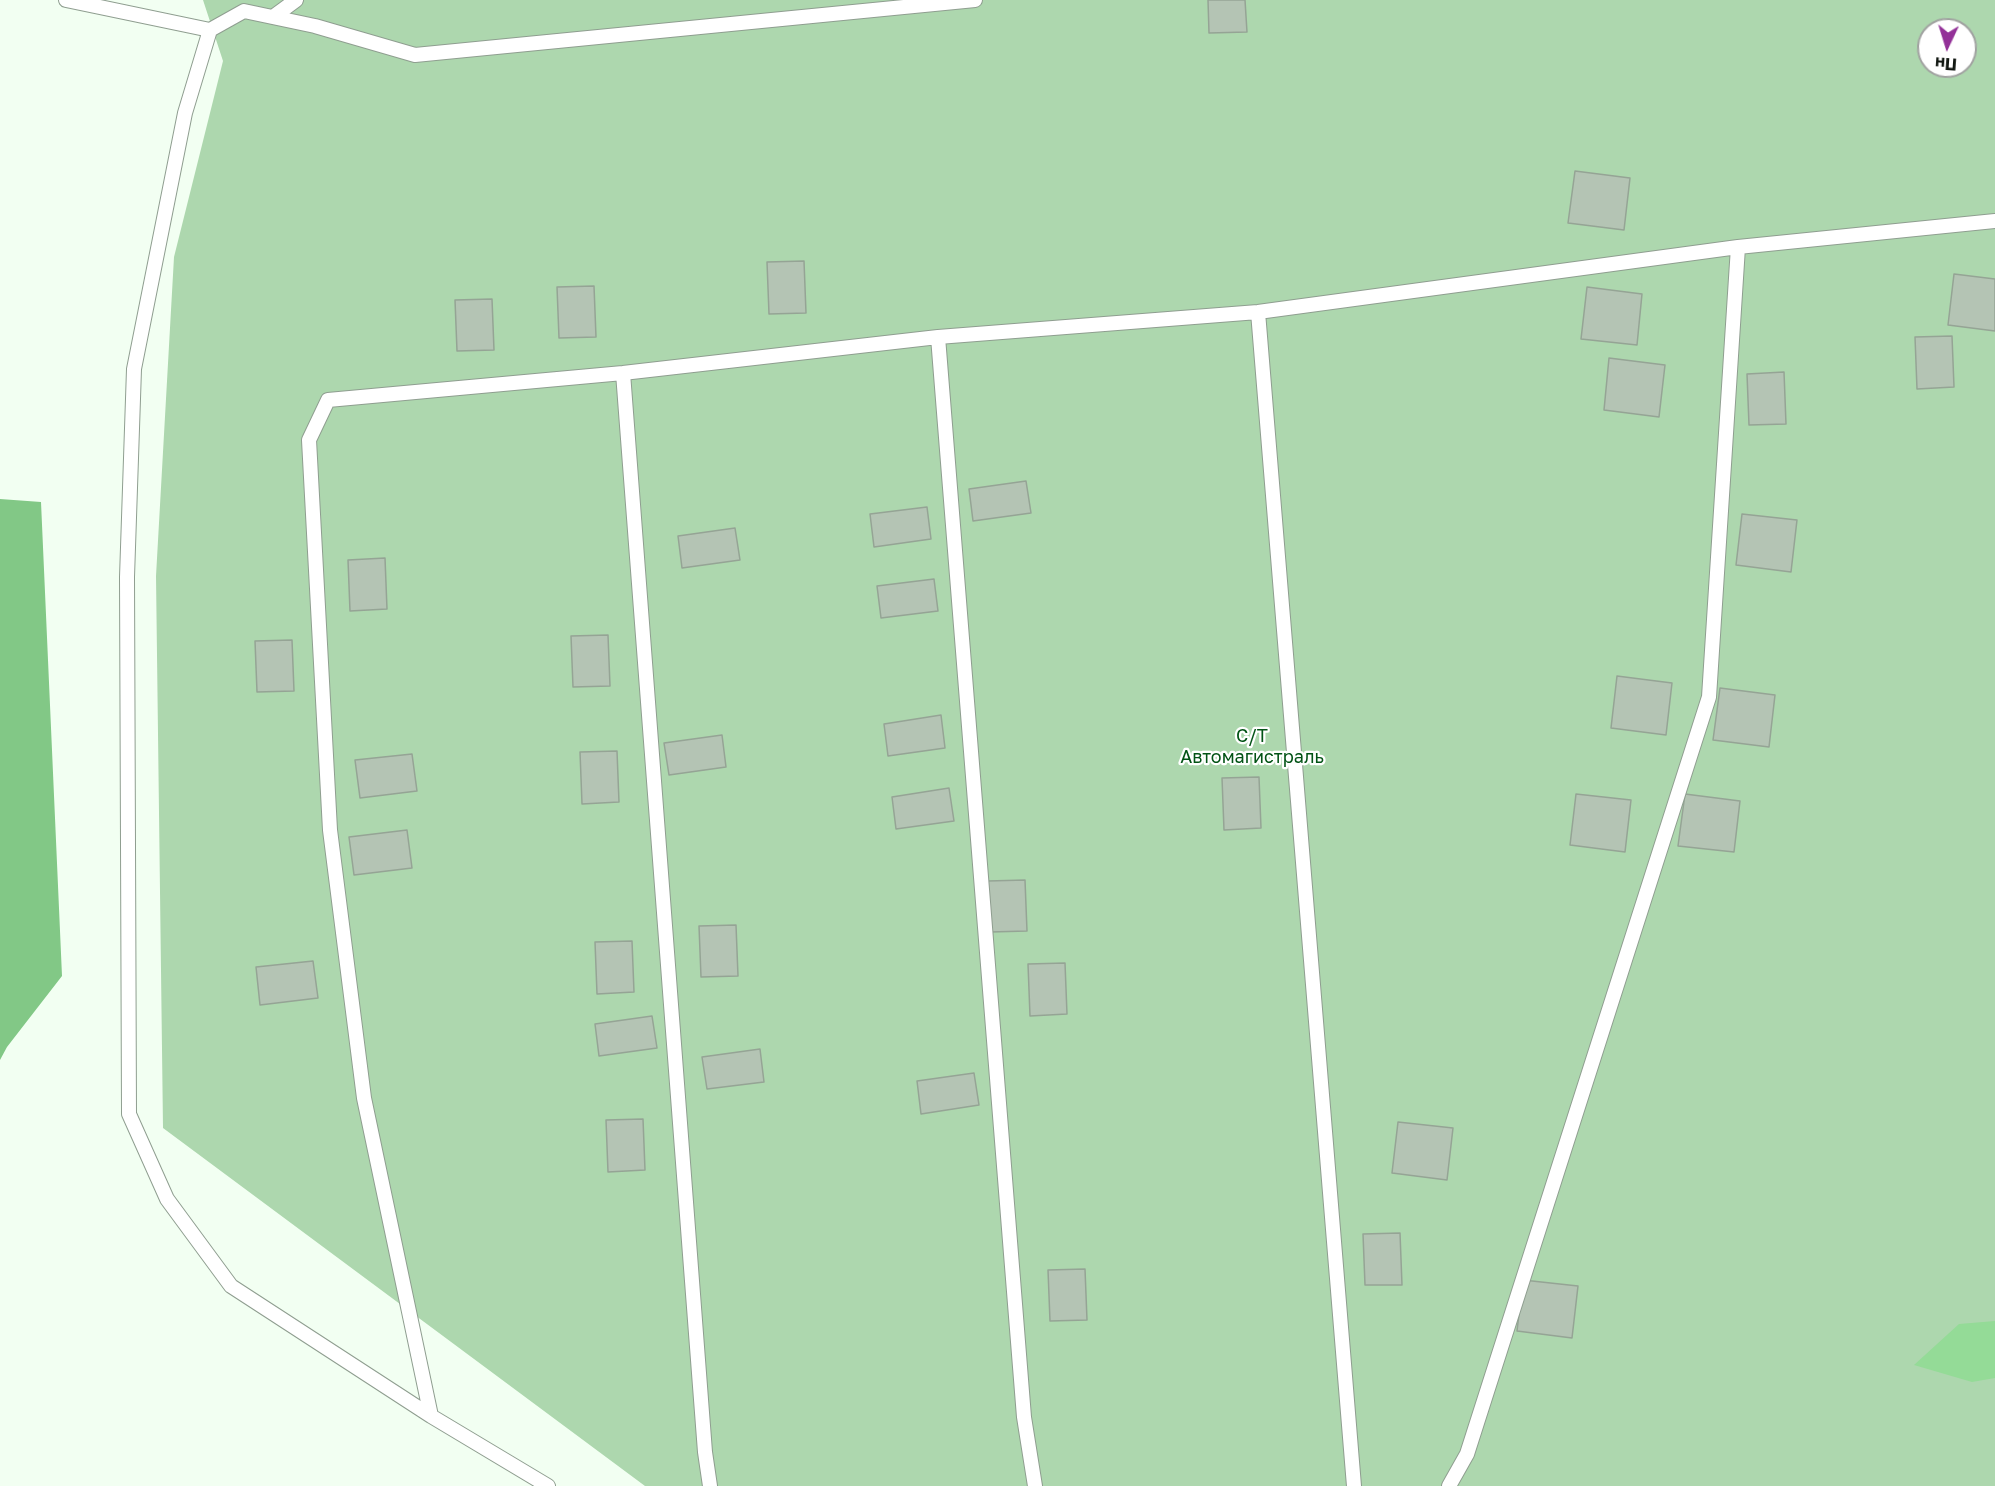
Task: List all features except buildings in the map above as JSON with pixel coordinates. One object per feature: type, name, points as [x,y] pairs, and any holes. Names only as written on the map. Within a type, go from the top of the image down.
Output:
[{"type":"lane","points":[[66,0],[210,30],[244,11],[315,26],[415,55],[975,0]]},
{"type":"lane","points":[[273,17],[296,0]]},
{"type":"lane","points":[[210,30],[185,113],[134,369],[127,577],[129,1114],[167,1199],[231,1286],[431,1416],[548,1486]]},
{"type":"lane","points":[[431,1416],[364,1098],[330,830],[309,440],[328,400],[623,373],[938,337],[1258,312],[1738,247],[1995,220]]},
{"type":"lane","points":[[1449,1486],[1467,1454],[1708,696],[1738,247]]},
{"type":"lane","points":[[1258,312],[1354,1486]]},
{"type":"lane","points":[[938,337],[1024,1417],[1035,1486]]},
{"type":"lane","points":[[623,373],[705,1452],[711,1486]]},
{"type":"green space","name":"С/Т Автомагистраль","points":[[203,0],[1995,0],[1995,1486],[645,1486],[163,1128],[156,576],[174,257],[223,61]]},
{"type":"shaded area","points":[[0,499],[41,502],[62,976],[7,1047],[0,1060]]},
{"type":"shaded area","points":[[1995,1321],[1995,1378],[1972,1382],[1914,1365],[1959,1324]]}]
